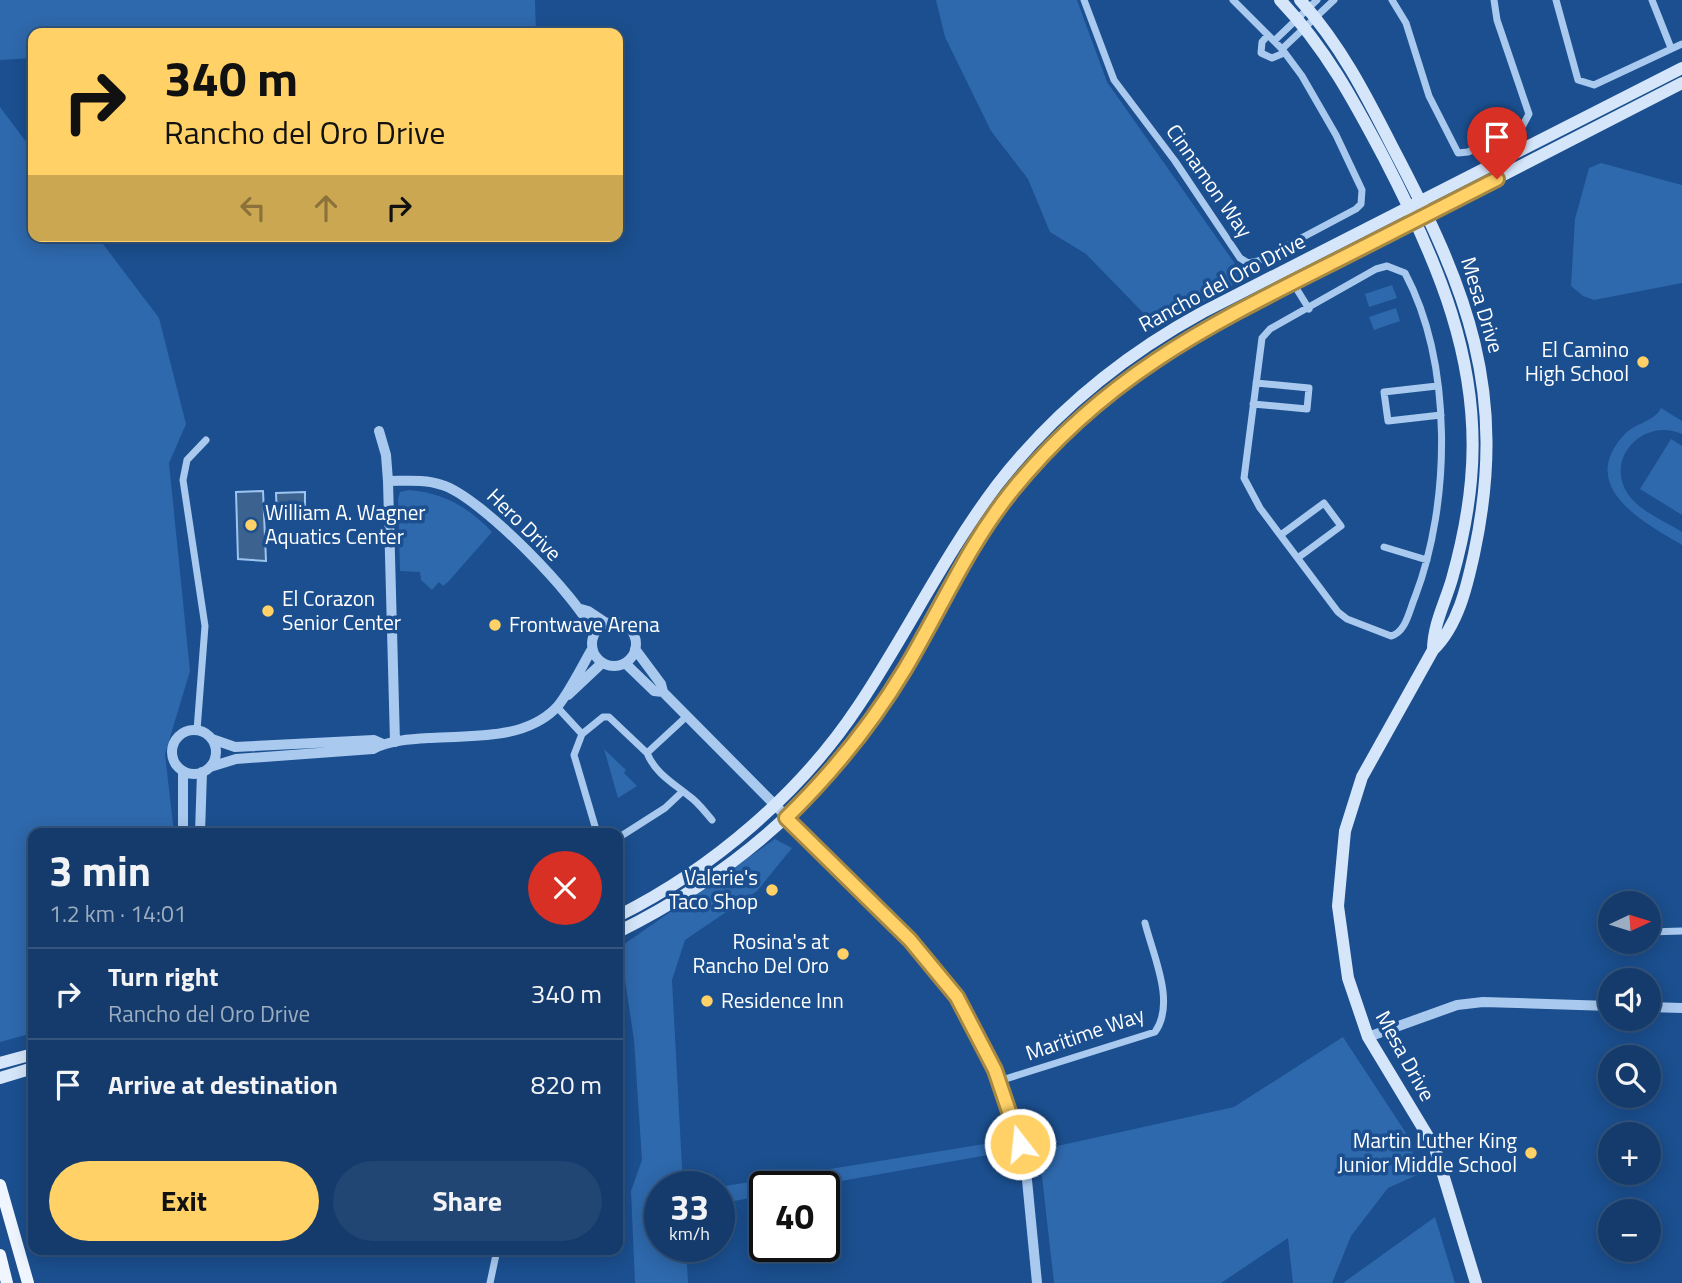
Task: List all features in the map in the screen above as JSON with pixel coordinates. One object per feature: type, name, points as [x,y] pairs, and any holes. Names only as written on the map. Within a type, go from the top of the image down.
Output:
[{"type":"main road","name":"Mesa Drive","points":[[1280,0],[1301,22],[1346,86],[1438,268],[1461,341],[1471,402],[1473,447],[1461,547],[1433,633],[1433,650]]},
{"type":"main road","name":"Mesa Drive","points":[[1310,6],[1355,75],[1428,214],[1452,267],[1474,335],[1483,388],[1487,447],[1482,508],[1466,586],[1446,638],[1433,650],[1362,777],[1340,857],[1338,906],[1342,951],[1352,995],[1367,1037],[1435,1148],[1476,1283]]},
{"type":"main road","name":"Rancho del Oro Drive","points":[[623,913],[689,875],[773,805],[851,717],[977,513],[1044,432],[1129,357],[1203,312],[1682,68]]},
{"type":"main road","name":"Rancho del Oro Drive","points":[[623,929],[668,905],[722,870],[786,818],[825,779],[874,717],[906,667],[966,556],[1035,463],[1090,409],[1146,365],[1243,308],[1682,83]]},
{"type":"main road","points":[[1293,283],[1297,272],[1317,254]]},
{"type":"main road","points":[[1243,308],[1284,279],[1284,271]]},
{"type":"main road","points":[[0,1063],[28,1055]]},
{"type":"main road","points":[[0,1077],[28,1069]]},
{"type":"main road","points":[[0,1185],[28,1283]]},
{"type":"main road","points":[[0,1255],[7,1283]]},
{"type":"street","name":"Cinnamon Way","points":[[1084,0],[1114,80],[1175,161],[1240,258],[1248,263],[1258,261],[1361,204],[1362,190],[1336,135],[1302,76],[1283,51],[1233,0]]},
{"type":"street","points":[[1301,22],[1262,42],[1261,53],[1272,58],[1283,51],[1301,22],[1310,6],[1334,0]]},
{"type":"street","points":[[1392,0],[1406,23],[1429,96],[1454,150],[1468,152],[1523,125],[1530,114],[1497,19],[1494,0]]},
{"type":"street","points":[[1556,0],[1578,80],[1585,84],[1594,85],[1682,44]]},
{"type":"street","points":[[1652,0],[1671,48]]},
{"type":"street","points":[[1387,266],[1405,273],[1427,337],[1441,415],[1439,495],[1427,560],[1399,634],[1391,636],[1347,619],[1338,612],[1282,534],[1260,509],[1244,478],[1256,383],[1262,338],[1270,330],[1376,269],[1387,266]]},
{"type":"street","points":[[1293,283],[1309,309]]},
{"type":"street","points":[[1254,404],[1307,409],[1309,388],[1256,383]]},
{"type":"street","points":[[1437,386],[1384,392],[1388,421],[1441,415]]},
{"type":"street","points":[[379,431],[386,454],[388,481],[395,742]]},
{"type":"street","points":[[197,730],[205,626],[183,480],[187,460],[206,440]]},
{"type":"street","name":"Hero Drive","points":[[388,481],[425,481],[461,493],[500,524],[580,610],[594,634]]},
{"type":"street","points":[[1282,534],[1324,503],[1330,511],[1341,526],[1299,557]]},
{"type":"street","points":[[1384,547],[1427,560]]},
{"type":"street","name":"Hero Drive","points":[[580,610],[588,611],[606,623]]},
{"type":"street","points":[[559,703],[592,649],[594,634],[606,623],[618,622],[627,627],[634,636],[635,649],[661,684],[663,692],[939,973],[957,997],[999,1081],[1024,1159],[1037,1283]]},
{"type":"street","points":[[592,649],[602,663],[613,667],[625,663],[635,649]]},
{"type":"street","points":[[383,744],[374,740],[234,747],[212,740],[197,730],[183,733],[173,745],[173,759],[183,771],[192,774],[236,759],[373,749],[395,742],[518,732],[541,721],[602,663]]},
{"type":"street","points":[[625,663],[654,691],[663,692]]},
{"type":"street","points":[[559,703],[582,734]]},
{"type":"street","points":[[647,753],[687,716]]},
{"type":"street","points":[[596,828],[574,755],[582,734],[603,717],[609,717],[647,753],[651,762],[712,820]]},
{"type":"street","points":[[200,828],[206,770],[216,751],[212,740]]},
{"type":"street","points":[[183,771],[183,828]]},
{"type":"street","points":[[623,835],[665,808],[682,792]]},
{"type":"street","name":"Maritime Way","points":[[999,1081],[1155,1032],[1162,1022],[1164,1000],[1145,923]]},
{"type":"street","points":[[1661,932],[1682,931]]},
{"type":"street","points":[[1367,1037],[1457,1005],[1483,1002],[1598,1006]]},
{"type":"street","points":[[1661,1007],[1682,1008]]},
{"type":"street","points":[[491,1283],[496,1255]]},
{"type":"shaded area","points":[[0,0],[535,0],[536,28],[28,28],[28,58],[0,60]]},
{"type":"shaded area","points":[[936,0],[1077,0],[1107,82],[1245,278],[1157,327],[1086,254],[1050,232],[1028,179],[991,131],[945,37]]},
{"type":"shaded area","points":[[0,107],[28,144],[28,242],[102,242],[159,318],[186,424],[169,463],[190,671],[165,754],[173,828],[28,828],[28,1034],[0,1042]]},
{"type":"shaded area","points":[[1601,163],[1682,185],[1682,283],[1594,300],[1583,296],[1571,286],[1575,219],[1589,168]]},
{"type":"shaded area","points":[[1392,285],[1397,298],[1369,307],[1365,294]]},
{"type":"shaded area","points":[[1396,308],[1400,321],[1374,330],[1369,317]]},
{"type":"shaded area","points":[[1661,408],[1682,421],[1682,434],[1668,430],[1654,431],[1642,436],[1632,444],[1625,455],[1621,467],[1622,480],[1628,494],[1639,506],[1682,532],[1682,545],[1635,515],[1621,502],[1612,488],[1608,472],[1611,455],[1623,436],[1653,417]]},
{"type":"shaded area","points":[[1671,439],[1682,446],[1682,515],[1640,489]]},
{"type":"shaded area","points":[[409,490],[433,494],[455,503],[474,515],[492,532],[448,582],[443,586],[439,582],[432,590],[421,580],[420,572],[400,571],[398,499],[400,492]]},
{"type":"shaded area","name":"William A. Wagner Aquatics Center","points":[[263,491],[266,561],[238,559],[236,492]]},
{"type":"shaded area","points":[[305,492],[305,519],[277,520],[276,493]]},
{"type":"shaded area","points":[[604,749],[626,770],[624,773],[637,786],[618,798]]},
{"type":"shaded area","points":[[775,839],[792,848],[757,891],[685,940],[672,980],[682,1171],[644,1171],[644,1262],[687,1262],[688,1283],[635,1283],[631,1191],[642,1160],[634,1040],[623,967],[623,945]]},
{"type":"shaded area","points":[[1343,1037],[1410,1139],[1417,1175],[1388,1188],[1351,1236],[1332,1283],[1293,1283],[1288,1238],[1221,1283],[1054,1283],[1039,1150],[1234,1107]]},
{"type":"shaded area","points":[[1003,1141],[1005,1152],[840,1181],[840,1171],[818,1171]]},
{"type":"shaded area","points":[[749,1182],[749,1198],[735,1201],[735,1184]]},
{"type":"shaded area","points":[[1435,1217],[1455,1283],[1343,1283]]},
{"type":"place","name":"El Camino High School","points":[[1643,362]]},
{"type":"place","name":"William A. Wagner Aquatics Center","points":[[251,525]]},
{"type":"place","name":"El Corazon Senior Center","points":[[268,611]]},
{"type":"place","name":"Frontwave Arena","points":[[495,625]]},
{"type":"place","name":"Valerie's Taco Shop","points":[[772,890]]},
{"type":"place","name":"Rosina's at Rancho Del Oro","points":[[843,954]]},
{"type":"place","name":"Residence Inn","points":[[707,1001]]},
{"type":"place","name":"Martin Luther King Junior Middle School","points":[[1531,1153]]},
{"type":"route","points":[[1020,1144],[995,1070],[957,997],[910,940],[786,818],[825,779],[867,727],[906,667],[966,556],[1010,493],[1035,463],[1090,409],[1146,365],[1211,325],[1497,179]]}]
